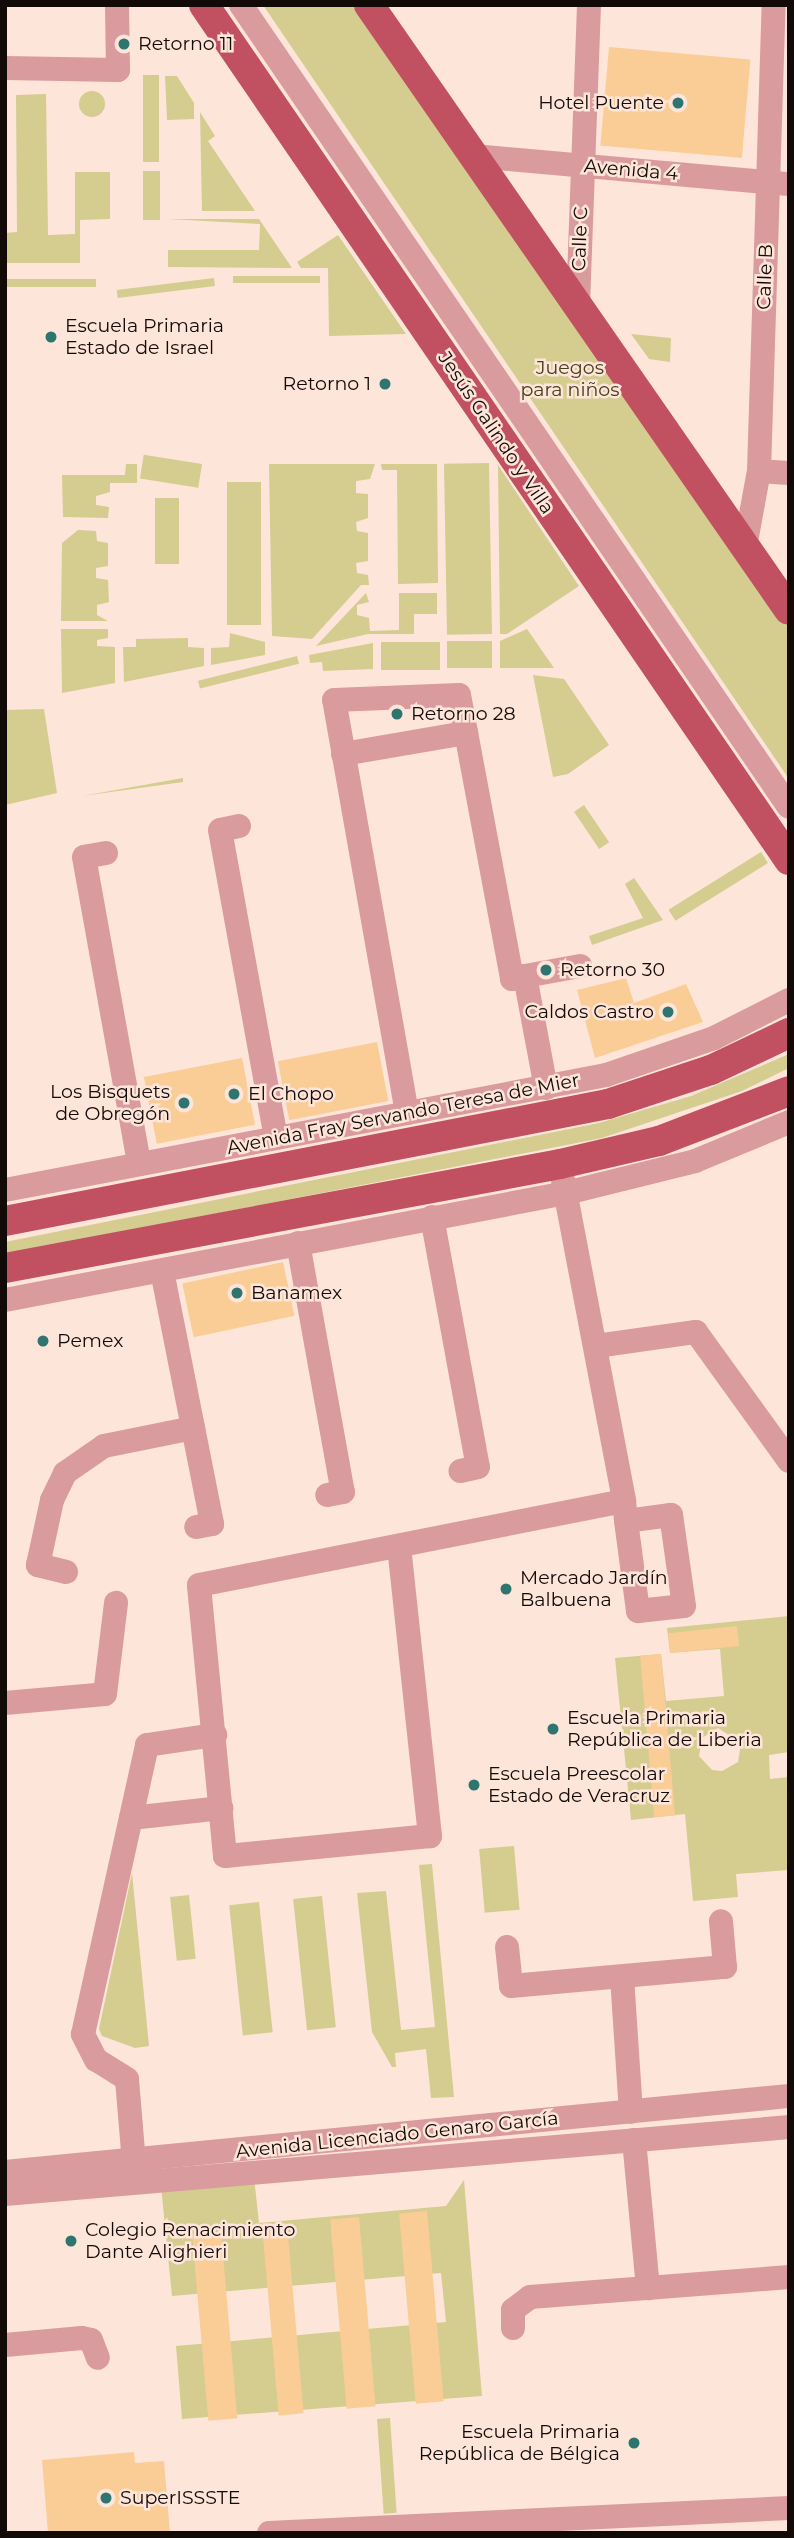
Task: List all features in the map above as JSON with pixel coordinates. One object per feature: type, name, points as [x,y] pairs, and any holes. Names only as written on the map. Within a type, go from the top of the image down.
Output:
[{"type":"main road","name":"Jesús Galindo y Villa","points":[[204,5],[789,860]]},
{"type":"main road","points":[[369,5],[789,610]]},
{"type":"main road","name":"Avenida Fray Servando Teresa de Mier","points":[[5,1221],[608,1104],[698,1076],[789,1033]]},
{"type":"main road","points":[[5,1268],[560,1164],[659,1141],[789,1091]]},
{"type":"street","points":[[5,68],[118,70],[117,5]]},
{"type":"street","name":"Jesús Galindo y Villa","points":[[241,5],[789,807]]},
{"type":"street","name":"Calle C","points":[[578,304],[589,5]]},
{"type":"street","name":"Calle B","points":[[745,547],[759,471],[778,184],[774,5]]},
{"type":"street","name":"Avenida 4","points":[[474,156],[778,184]]},
{"type":"street","points":[[759,471],[789,473]]},
{"type":"street","points":[[407,1112],[334,700],[458,695],[512,979],[580,966]]},
{"type":"street","points":[[343,754],[466,733]]},
{"type":"street","points":[[239,826],[220,830],[276,1138]]},
{"type":"street","points":[[106,853],[84,857],[139,1164]]},
{"type":"street","points":[[526,976],[546,1088]]},
{"type":"street","name":"Avenida Fray Servando Teresa de Mier","points":[[5,1189],[546,1088],[685,1049],[789,1000]]},
{"type":"street","points":[[5,1300],[566,1193],[695,1161],[789,1122]]},
{"type":"street","points":[[399,1546],[430,1836],[225,1856],[199,1585],[399,1546],[625,1511],[560,1164]]},
{"type":"street","points":[[432,1217],[478,1467],[460,1471]]},
{"type":"street","points":[[298,1243],[343,1492],[327,1495]]},
{"type":"street","points":[[162,1271],[212,1524],[196,1527]]},
{"type":"street","points":[[596,1346],[696,1332],[789,1461]]},
{"type":"street","points":[[66,1572],[38,1565],[52,1500],[65,1473],[104,1446],[193,1428]]},
{"type":"street","points":[[5,1703],[105,1694],[116,1603]]},
{"type":"street","points":[[135,2171],[127,2079],[96,2060],[83,2034],[147,1745],[215,1735]]},
{"type":"street","points":[[131,1818],[221,1808]]},
{"type":"street","points":[[507,1947],[511,1986],[725,1967],[721,1921]]},
{"type":"street","points":[[622,1977],[631,2112]]},
{"type":"street","name":"Avenida Licenciado Genaro García","points":[[5,2194],[33,2181],[526,2123],[789,2096]]},
{"type":"street","points":[[526,2123],[526,2148]]},
{"type":"street","name":"Avenida Licenciado Genaro García","points":[[135,2171],[526,2148],[789,2127]]},
{"type":"street","points":[[634,2140],[648,2288]]},
{"type":"street","name":"Avenida Licenciado Genaro García","points":[[5,2172],[33,2181]]},
{"type":"street","points":[[513,2328],[513,2310],[530,2297],[789,2277]]},
{"type":"street","points":[[5,2344],[82,2338],[91,2340],[98,2358]]},
{"type":"street","points":[[271,2533],[789,2508]]},
{"type":"green space","name":"Juegos para niños","points":[[263,5],[362,5],[789,614],[789,779]]},
{"type":"green space","points":[[143,75],[159,75],[159,162],[143,162]]},
{"type":"green space","points":[[165,76],[177,76],[194,103],[194,119],[167,120]]},
{"type":"green space","points":[[92,91],[101,95],[105,104],[101,113],[92,117],[83,113],[79,104],[83,95]]},
{"type":"green space","points":[[46,94],[48,235],[75,234],[75,172],[110,172],[110,219],[80,220],[80,263],[5,263],[5,233],[17,232],[16,95]]},
{"type":"green space","points":[[200,112],[215,136],[208,141],[255,211],[202,211]]},
{"type":"green space","points":[[143,171],[160,171],[160,220],[143,220]]},
{"type":"green space","points":[[168,219],[259,219],[292,268],[168,267],[168,250],[259,250],[260,224]]},
{"type":"green space","points":[[338,235],[406,334],[329,336],[328,268],[301,268],[297,262]]},
{"type":"green space","points":[[233,276],[320,276],[320,283],[233,283]]},
{"type":"green space","points":[[214,278],[215,286],[118,298],[117,290]]},
{"type":"green space","points":[[5,279],[96,279],[96,287],[5,287]]},
{"type":"green space","points":[[631,334],[671,338],[670,362],[649,359]]},
{"type":"green space","points":[[144,455],[202,464],[198,488],[140,478]]},
{"type":"green space","points":[[489,463],[492,634],[447,635],[444,464]]},
{"type":"green space","points":[[126,464],[137,464],[137,483],[110,483],[110,492],[96,496],[96,505],[109,507],[108,518],[63,517],[62,475],[125,475]]},
{"type":"green space","points":[[269,464],[375,464],[370,479],[356,481],[356,493],[368,494],[368,518],[356,522],[357,531],[368,533],[368,561],[356,563],[357,573],[368,575],[369,585],[361,585],[312,639],[272,636]]},
{"type":"green space","points":[[381,464],[437,464],[438,583],[398,584],[397,470],[382,470]]},
{"type":"green space","points":[[498,465],[579,586],[507,634],[500,634]]},
{"type":"green space","points":[[227,482],[261,482],[261,625],[227,625]]},
{"type":"green space","points":[[155,498],[179,498],[179,564],[155,564]]},
{"type":"green space","points":[[78,530],[96,531],[97,541],[108,543],[108,566],[96,568],[96,578],[108,580],[109,602],[97,605],[97,615],[108,621],[61,621],[62,543]]},
{"type":"green space","points":[[366,593],[369,602],[357,605],[357,615],[369,618],[370,631],[399,630],[399,593],[437,593],[437,614],[414,614],[414,634],[368,634],[316,646]]},
{"type":"green space","points":[[61,629],[108,629],[108,638],[97,640],[97,646],[115,647],[115,683],[62,693]]},
{"type":"green space","points":[[527,629],[554,668],[500,668],[500,641]]},
{"type":"green space","points":[[230,633],[265,642],[265,655],[211,665],[211,648],[229,647]]},
{"type":"green space","points":[[188,638],[188,647],[204,648],[204,666],[124,682],[123,647],[136,647],[136,639]]},
{"type":"green space","points":[[447,641],[492,641],[492,668],[447,668]]},
{"type":"green space","points":[[381,642],[440,642],[440,670],[381,670]]},
{"type":"green space","points":[[373,643],[373,669],[323,671],[322,662],[310,663],[309,655]]},
{"type":"green space","points":[[297,656],[299,664],[200,688],[198,681]]},
{"type":"green space","points":[[533,675],[564,679],[609,745],[568,774],[553,777]]},
{"type":"green space","points":[[44,709],[57,793],[5,805],[5,710]]},
{"type":"green space","points":[[183,778],[183,782],[82,796]]},
{"type":"green space","points":[[584,805],[609,842],[599,849],[574,812]]},
{"type":"green space","points":[[761,852],[768,863],[675,921],[669,910]]},
{"type":"green space","points":[[634,878],[663,920],[592,945],[589,936],[643,918],[625,884]]},
{"type":"green space","points":[[789,1054],[789,1068],[742,1091],[602,1138],[5,1255],[5,1242],[599,1123],[691,1096]]},
{"type":"green space","points":[[789,1616],[789,1752],[769,1755],[770,1779],[789,1777],[789,1870],[736,1874],[738,1897],[693,1901],[685,1814],[631,1820],[615,1658],[661,1654],[666,1701],[724,1696],[720,1649],[670,1653],[667,1628]],"holes":[[[718,1728],[741,1743],[738,1762],[722,1771],[712,1770],[699,1756],[702,1738]]]},
{"type":"green space","points":[[514,1846],[520,1910],[485,1913],[479,1849]]},
{"type":"green space","points":[[432,1864],[454,2097],[431,2098],[426,2049],[395,2053],[396,2067],[392,2067],[372,2032],[357,1893],[386,1891],[401,2030],[435,2027],[419,1865]]},
{"type":"green space","points":[[132,1873],[149,2046],[135,2048],[102,2036],[99,2029]]},
{"type":"green space","points":[[189,1895],[196,1959],[177,1961],[170,1897]]},
{"type":"green space","points":[[322,1896],[336,2027],[307,2030],[293,1899]]},
{"type":"green space","points":[[259,1902],[273,2032],[243,2035],[229,1905]]},
{"type":"green space","points":[[254,2177],[259,2223],[446,2206],[464,2180],[482,2396],[182,2419],[176,2346],[446,2322],[441,2273],[172,2296],[161,2186]]},
{"type":"green space","points":[[390,2418],[397,2513],[384,2514],[377,2419]]},
{"type":"building","name":"Hotel Puente","points":[[609,47],[750,59],[742,158],[600,146]]},
{"type":"building","points":[[626,978],[634,1003],[686,984],[703,1022],[595,1058],[577,990]]},
{"type":"building","points":[[377,1042],[388,1101],[289,1120],[278,1061]]},
{"type":"building","name":"Los Bisquets de Obregón","points":[[242,1058],[255,1125],[157,1144],[144,1077]]},
{"type":"building","name":"Banamex","points":[[283,1262],[294,1316],[194,1337],[182,1283]]},
{"type":"building","points":[[737,1626],[739,1646],[670,1653],[668,1633]]},
{"type":"building","points":[[661,1654],[675,1815],[654,1817],[640,1656]]},
{"type":"building","points":[[427,2211],[444,2401],[416,2404],[399,2213]]},
{"type":"building","points":[[359,2217],[376,2406],[347,2409],[330,2220]]},
{"type":"building","points":[[287,2224],[304,2413],[279,2415],[262,2226]]},
{"type":"building","points":[[221,2232],[237,2418],[208,2421],[192,2235]]},
{"type":"building","name":"SuperISSSTE","points":[[134,2452],[135,2463],[164,2461],[170,2533],[48,2533],[42,2460]]},
{"type":"place","name":"Retorno 11","points":[[124,44]]},
{"type":"place","name":"Hotel Puente","points":[[678,103]]},
{"type":"place","name":"Escuela Primaria Estado de Israel","points":[[51,337]]},
{"type":"place","name":"Retorno 1","points":[[385,384]]},
{"type":"place","name":"Retorno 28","points":[[397,714]]},
{"type":"place","name":"Retorno 30","points":[[546,970]]},
{"type":"place","name":"Caldos Castro","points":[[668,1012]]},
{"type":"place","name":"El Chopo","points":[[234,1094]]},
{"type":"place","name":"Los Bisquets de Obregón","points":[[184,1103]]},
{"type":"place","name":"Banamex","points":[[237,1293]]},
{"type":"place","name":"Pemex","points":[[43,1341]]},
{"type":"place","name":"Mercado Jardín Balbuena","points":[[506,1589]]},
{"type":"place","name":"Escuela Primaria República de Liberia","points":[[553,1729]]},
{"type":"place","name":"Escuela Preescolar Estado de Veracruz","points":[[474,1785]]},
{"type":"place","name":"Colegio Renacimiento Dante Alighieri","points":[[71,2241]]},
{"type":"place","name":"Escuela Primaria República de Bélgica","points":[[634,2443]]},
{"type":"place","name":"SuperISSSTE","points":[[106,2498]]}]
